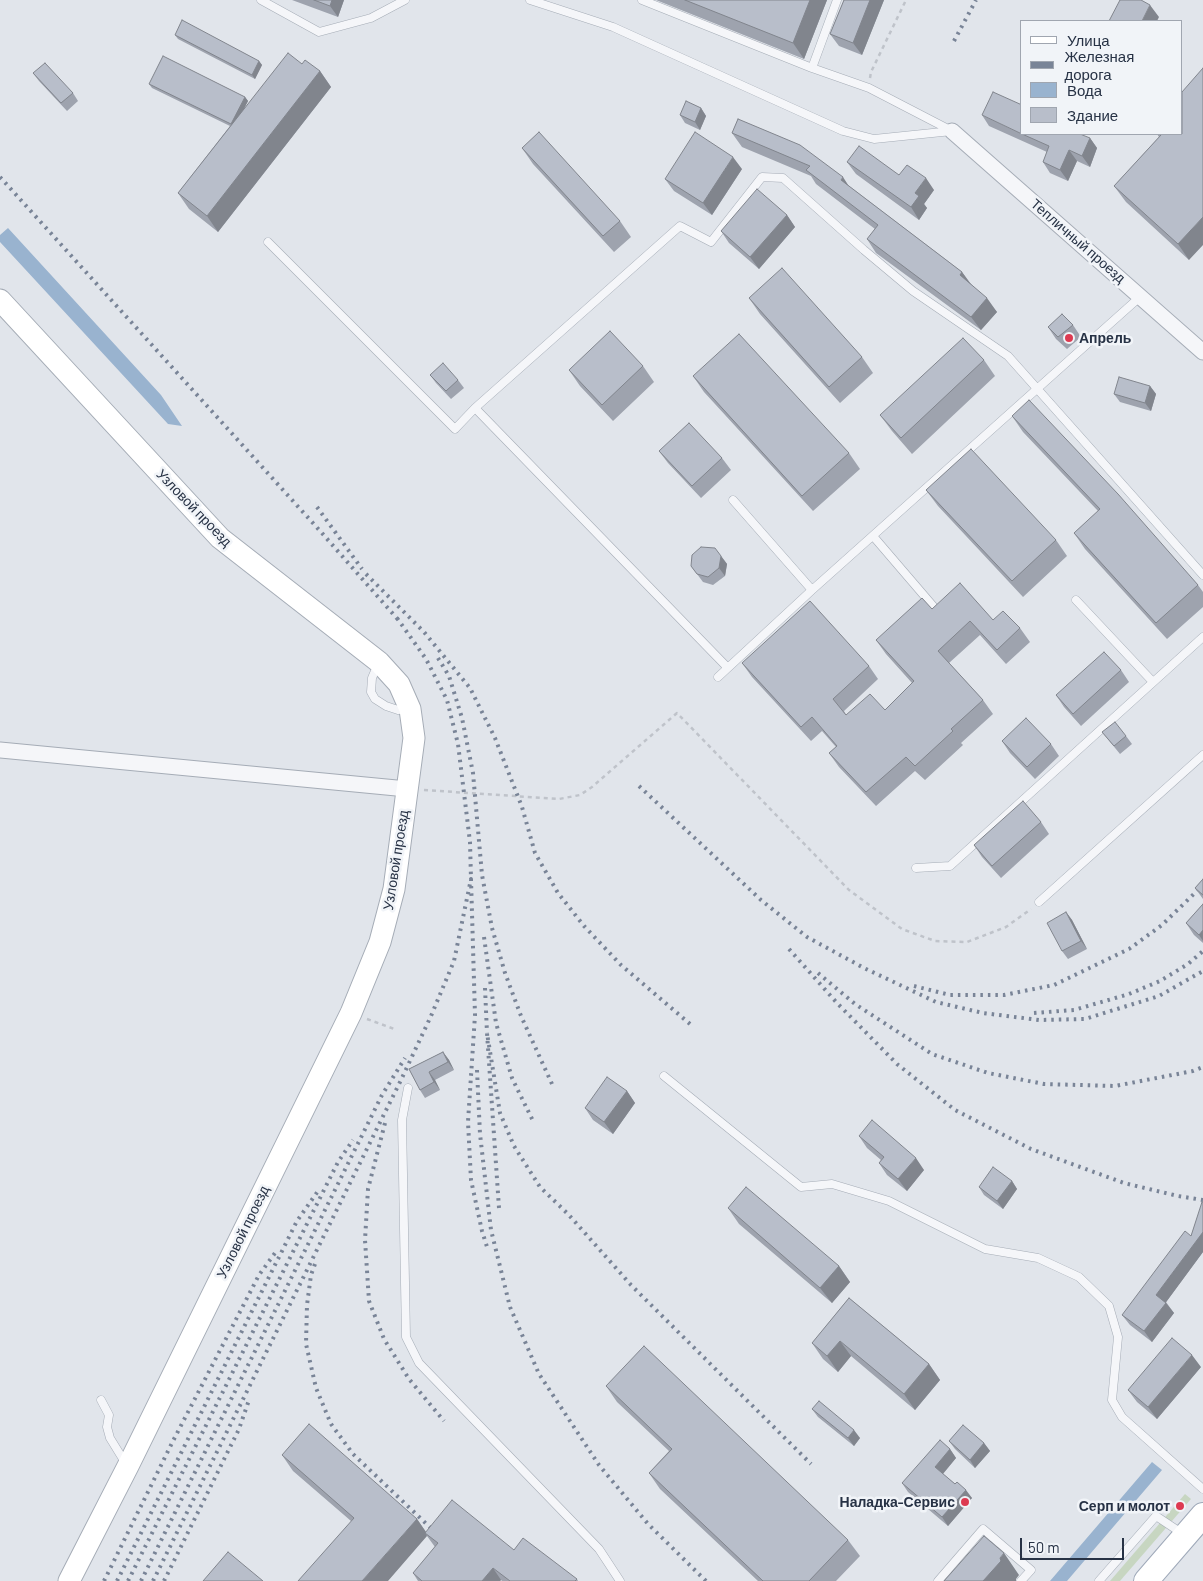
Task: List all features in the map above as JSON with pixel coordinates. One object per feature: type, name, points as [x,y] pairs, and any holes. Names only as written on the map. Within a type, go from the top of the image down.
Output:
[{"type":"main road","points":[[1146,1581],[1203,1515]]},
{"type":"street","name":"Тепличный проезд","points":[[952,131],[1203,352]]},
{"type":"street","name":"Узловой проезд","points":[[0,300],[220,538],[379,662],[399,684],[410,709],[414,738],[394,889],[380,942],[351,1013],[128,1466],[69,1581]]},
{"type":"street","points":[[0,750],[407,789]]},
{"type":"street","points":[[57,1581],[89,1540]]},
{"type":"lane","points":[[261,0],[319,32],[371,18],[405,0]]},
{"type":"lane","points":[[530,0],[613,27],[843,131],[874,139],[952,131]]},
{"type":"lane","points":[[642,0],[812,68],[869,88],[952,131]]},
{"type":"lane","points":[[812,68],[837,0]]},
{"type":"lane","points":[[268,242],[455,429],[475,408],[680,226],[711,242],[762,177],[783,178],[913,291],[1008,356],[1203,575]]},
{"type":"lane","points":[[718,676],[1141,296]]},
{"type":"lane","points":[[475,408],[727,667]]},
{"type":"lane","points":[[733,500],[812,590]]},
{"type":"lane","points":[[873,536],[933,606]]},
{"type":"lane","points":[[1076,600],[1153,682]]},
{"type":"lane","points":[[916,868],[950,866],[1203,637]]},
{"type":"lane","points":[[1039,902],[1203,755]]},
{"type":"lane","points":[[664,1076],[801,1187],[832,1184],[889,1202],[985,1249],[1038,1258],[1079,1276],[1109,1306],[1118,1337],[1112,1400],[1122,1417],[1203,1490]]},
{"type":"lane","points":[[408,1088],[402,1120],[406,1337],[419,1363],[599,1549],[620,1581]]},
{"type":"lane","points":[[101,1400],[109,1415],[107,1427],[110,1438],[128,1466]]},
{"type":"lane","points":[[1099,1581],[1156,1516],[1185,1535]]},
{"type":"lane","points":[[938,1581],[983,1529],[1031,1570],[1022,1581]]},
{"type":"path","points":[[869,88],[871,72],[906,0]]},
{"type":"path","points":[[407,789],[559,799],[580,795],[677,713],[849,890],[902,929],[934,941],[967,942],[1006,927],[1039,902]]},
{"type":"path","points":[[351,1013],[398,1030]]},
{"type":"green space","points":[[1185,1494],[1191,1499],[1120,1581],[1110,1581]]},
{"type":"water","points":[[8,228],[161,395],[182,426],[168,424],[0,242],[0,235]]},
{"type":"water","points":[[1152,1462],[1162,1470],[1067,1581],[1050,1581]]},
{"type":"building","points":[[314,0],[332,0],[330,6]]},
{"type":"building","points":[[685,0],[810,0],[793,43]]},
{"type":"building","points":[[844,0],[870,0],[853,43],[830,34]]},
{"type":"building","points":[[1120,0],[1141,0],[1150,5],[1142,20],[1110,20]]},
{"type":"building","points":[[182,20],[259,61],[252,75],[175,35]]},
{"type":"building","points":[[288,53],[302,64],[305,60],[320,71],[207,216],[178,193]]},
{"type":"building","points":[[163,56],[245,97],[231,124],[149,84]]},
{"type":"building","points":[[45,63],[73,93],[61,103],[33,73]]},
{"type":"building","points":[[1203,68],[1203,217],[1178,244],[1114,186],[1161,135],[1183,135],[1183,91]]},
{"type":"building","points":[[993,92],[1020,104],[1020,133],[982,115]]},
{"type":"building","points":[[686,101],[701,108],[695,122],[680,115]]},
{"type":"building","points":[[738,119],[800,145],[843,177],[841,180],[962,272],[960,275],[987,298],[971,317],[867,239],[878,225],[806,170],[810,166],[732,133]]},
{"type":"building","points":[[539,132],[620,221],[603,236],[522,148]]},
{"type":"building","points":[[695,132],[733,157],[703,203],[665,179]]},
{"type":"building","points":[[1024,135],[1082,135],[1090,138],[1082,156],[1069,150],[1060,170],[1043,162],[1049,146]]},
{"type":"building","points":[[859,146],[899,175],[907,165],[926,178],[915,193],[919,196],[911,207],[847,162]]},
{"type":"building","points":[[757,189],[787,215],[750,257],[721,231]]},
{"type":"building","points":[[782,268],[862,357],[829,387],[749,298]]},
{"type":"building","points":[[1062,314],[1073,325],[1058,337],[1048,327]]},
{"type":"building","points":[[610,331],[643,366],[602,405],[569,370]]},
{"type":"building","points":[[739,334],[849,453],[802,496],[693,376]]},
{"type":"building","points":[[963,338],[984,360],[901,438],[880,415]]},
{"type":"building","points":[[443,363],[458,380],[446,391],[430,375]]},
{"type":"building","points":[[1119,377],[1150,386],[1145,403],[1114,394]]},
{"type":"building","points":[[1029,400],[1118,494],[1198,585],[1156,623],[1074,533],[1100,509],[1012,416]]},
{"type":"building","points":[[689,423],[722,458],[692,486],[659,451]]},
{"type":"building","points":[[971,449],[1056,540],[1012,581],[926,490]]},
{"type":"building","points":[[701,547],[715,548],[721,556],[719,568],[708,577],[697,574],[691,566],[692,555]]},
{"type":"building","points":[[960,583],[993,620],[1003,611],[1020,628],[997,650],[970,621],[938,651],[983,700],[915,766],[906,757],[866,792],[829,753],[837,746],[812,717],[801,727],[742,663],[810,601],[869,666],[833,699],[846,715],[870,694],[885,710],[914,681],[876,640],[922,598],[932,609]]},
{"type":"building","points":[[1104,652],[1121,670],[1073,714],[1056,695]]},
{"type":"building","points":[[1026,718],[1051,744],[1027,767],[1002,741]]},
{"type":"building","points":[[1115,722],[1126,736],[1114,746],[1102,732]]},
{"type":"building","points":[[1023,801],[1041,822],[992,866],[974,845]]},
{"type":"building","points":[[1203,879],[1203,895],[1195,888]]},
{"type":"building","points":[[1203,904],[1203,930],[1199,935],[1186,923]]},
{"type":"building","points":[[1066,912],[1081,941],[1062,951],[1047,923]]},
{"type":"building","points":[[443,1052],[448,1062],[429,1072],[434,1082],[420,1090],[409,1069]]},
{"type":"building","points":[[607,1077],[627,1091],[604,1122],[585,1108]]},
{"type":"building","points":[[872,1120],[916,1158],[898,1179],[879,1163],[884,1157],[859,1136]]},
{"type":"building","points":[[993,1167],[1012,1181],[997,1201],[979,1187]]},
{"type":"building","points":[[746,1187],[839,1266],[820,1288],[728,1208]]},
{"type":"building","points":[[1202,1202],[1203,1232],[1156,1295],[1166,1303],[1144,1331],[1122,1315],[1185,1231],[1191,1236]]},
{"type":"building","points":[[849,1298],[929,1364],[904,1394],[840,1341],[827,1356],[812,1343]]},
{"type":"building","points":[[1172,1338],[1192,1355],[1148,1407],[1128,1390]]},
{"type":"building","points":[[644,1346],[848,1540],[809,1581],[763,1581],[649,1473],[672,1449],[606,1386]]},
{"type":"building","points":[[819,1401],[854,1430],[848,1438],[812,1409]]},
{"type":"building","points":[[309,1424],[417,1519],[362,1581],[298,1581],[354,1518],[282,1455]]},
{"type":"building","points":[[963,1425],[984,1443],[970,1460],[949,1441]]},
{"type":"building","points":[[940,1440],[950,1449],[935,1467],[955,1484],[957,1482],[966,1490],[942,1517],[902,1483]]},
{"type":"building","points":[[452,1500],[514,1550],[523,1538],[577,1579],[575,1581],[510,1581],[493,1568],[482,1581],[422,1581],[413,1573],[438,1543],[425,1533]]},
{"type":"building","points":[[984,1536],[1004,1553],[1000,1558],[1001,1561],[983,1581],[944,1581]]},
{"type":"building","points":[[228,1552],[263,1581],[203,1581]]},
{"type":"railway","points":[[954,41],[976,0]]},
{"type":"railway","points":[[0,177],[401,623]]},
{"type":"railway","points":[[317,507],[362,569]]},
{"type":"railway","points":[[366,574],[424,632],[470,688],[495,738],[522,807],[535,853],[558,893],[584,926],[621,965],[690,1024]]},
{"type":"railway","points":[[397,618],[426,659],[447,700],[458,744],[470,842],[471,879]]},
{"type":"railway","points":[[438,658],[449,676],[462,718],[473,773],[482,875],[492,928],[505,973],[521,1016],[552,1084]]},
{"type":"railway","points":[[639,786],[761,900],[807,937],[864,968],[936,1002],[983,1013],[1039,1020],[1085,1019],[1159,996],[1203,971]]},
{"type":"railway","points":[[153,1581],[431,1016],[454,961],[471,879],[475,1015],[468,1122],[471,1180],[488,1250]]},
{"type":"railway","points":[[914,986],[950,995],[1004,995],[1054,985],[1129,949],[1162,925],[1203,885]]},
{"type":"railway","points":[[484,937],[496,1023],[512,1078],[533,1121]]},
{"type":"railway","points":[[789,949],[837,1003],[897,1064],[955,1110],[1031,1149],[1124,1183],[1203,1200]]},
{"type":"railway","points":[[1034,1013],[1074,1010],[1129,994],[1160,981],[1188,964],[1203,951]]},
{"type":"railway","points":[[818,973],[855,1004],[932,1054],[988,1073],[1044,1084],[1115,1086],[1193,1071],[1203,1067]]},
{"type":"railway","points":[[485,988],[487,1033]]},
{"type":"railway","points":[[499,1208],[487,1033],[500,1113],[514,1146],[540,1187],[568,1214],[631,1285],[811,1464]]},
{"type":"railway","points":[[141,1581],[382,1095],[405,1058]]},
{"type":"railway","points":[[477,1070],[480,1134],[491,1230],[510,1307],[539,1374],[599,1465],[648,1524],[706,1581]]},
{"type":"railway","points":[[385,1123],[368,1189],[365,1240],[369,1301],[384,1339],[409,1379],[444,1421]]},
{"type":"railway","points":[[128,1581],[338,1162],[353,1140]]},
{"type":"railway","points":[[117,1581],[297,1221],[318,1191]]},
{"type":"railway","points":[[104,1581],[173,1441],[259,1275],[275,1253]]},
{"type":"railway","points":[[315,1264],[311,1275],[307,1305],[306,1344],[316,1388],[331,1424],[353,1454],[436,1533]]},
{"type":"railway","points":[[164,1581],[239,1429],[249,1400]]},
{"type":"place","name":"Апрель","points":[[1069,338]]},
{"type":"place","name":"Наладка-Сервис","points":[[965,1502]]},
{"type":"place","name":"Серп и молот","points":[[1180,1506]]}]
